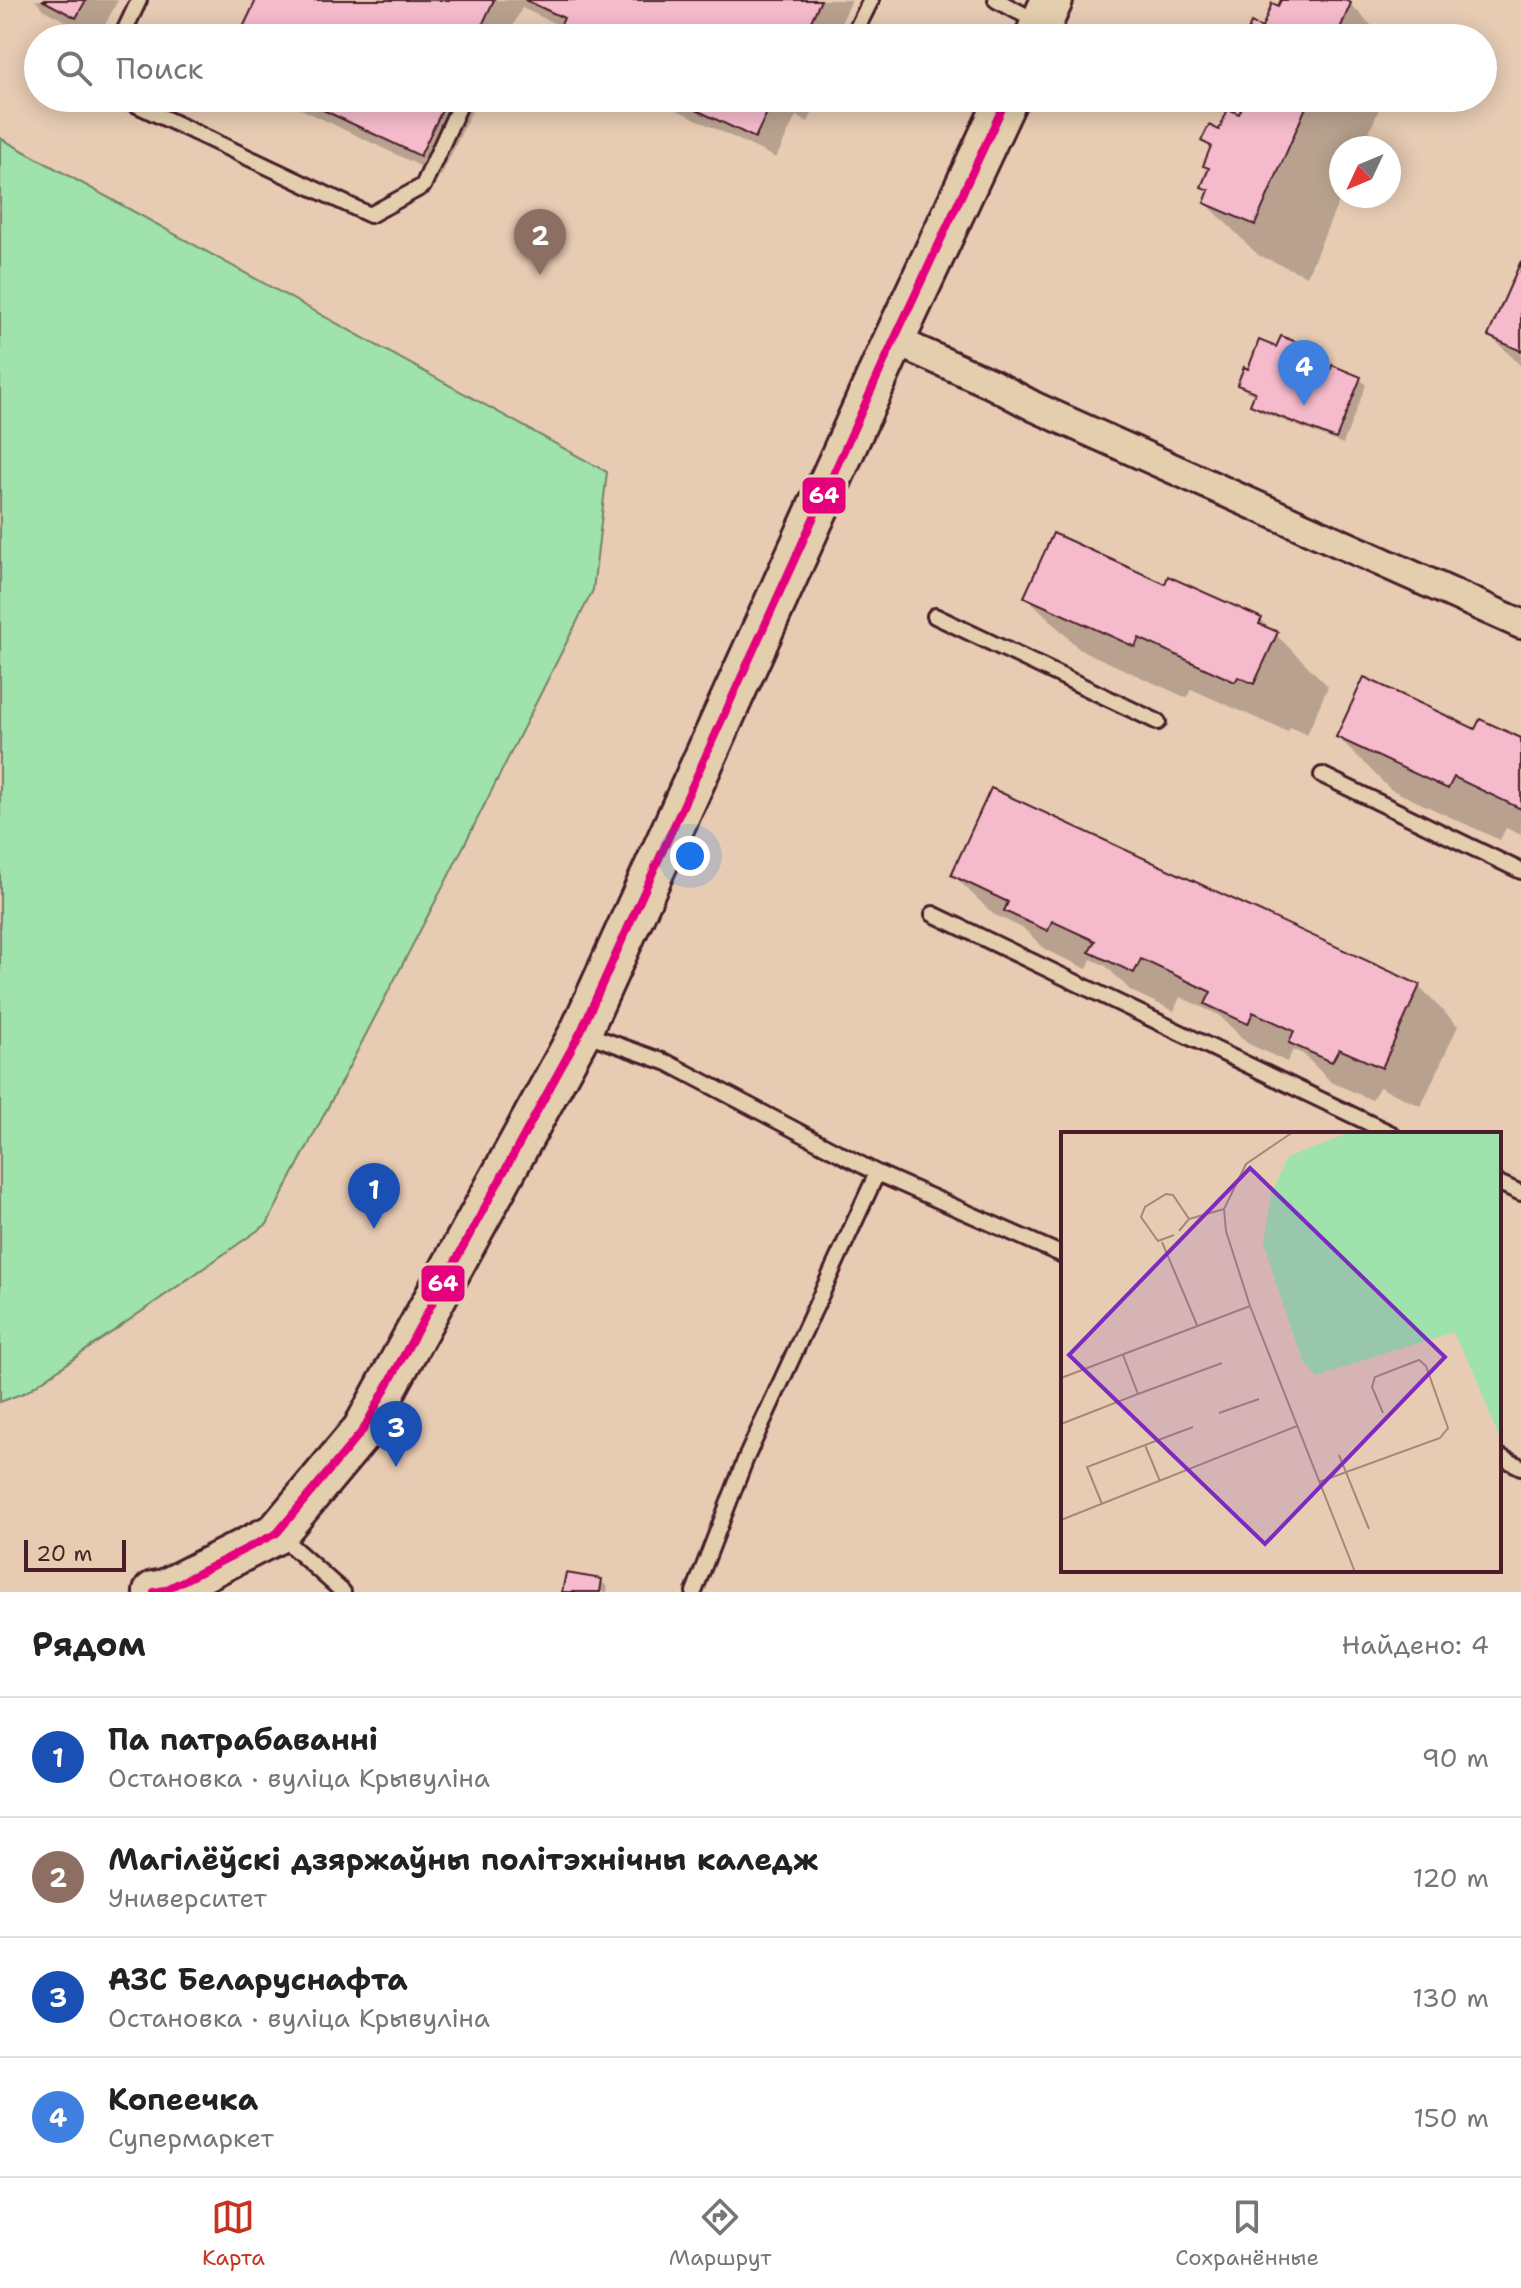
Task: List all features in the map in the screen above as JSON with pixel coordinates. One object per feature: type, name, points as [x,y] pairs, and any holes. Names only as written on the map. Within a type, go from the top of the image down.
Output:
[{"type":"main road","points":[[154,1592],[165,1590],[277,1533],[363,1430],[581,1031],[1000,112]]},
{"type":"street","points":[[894,340],[1035,407],[1521,624]]},
{"type":"lane","points":[[128,24],[139,0]]},
{"type":"lane","points":[[859,24],[871,0]]},
{"type":"lane","points":[[996,0],[1043,21]]},
{"type":"lane","points":[[152,112],[370,215],[423,186],[457,112]]},
{"type":"lane","points":[[935,616],[1158,722]]},
{"type":"lane","points":[[1322,775],[1521,871]]},
{"type":"lane","points":[[933,914],[1388,1132]]},
{"type":"lane","points":[[581,1031],[668,1063],[877,1173],[1061,1254]]},
{"type":"lane","points":[[694,1592],[746,1458],[877,1173]]},
{"type":"lane","points":[[1501,1184],[1521,1193]]},
{"type":"lane","points":[[1501,1457],[1521,1467]]},
{"type":"lane","points":[[277,1533],[343,1592]]},
{"type":"green space","points":[[0,138],[607,472],[593,590],[267,1224],[26,1392],[0,1402]]},
{"type":"building","points":[[42,0],[86,0],[76,18]]},
{"type":"building","points":[[256,0],[494,0],[483,24],[245,24]]},
{"type":"building","points":[[525,0],[821,0],[810,24],[561,24],[564,18]]},
{"type":"building","points":[[1281,0],[1345,0],[1351,3],[1342,24],[1264,24],[1272,3],[1278,6]]},
{"type":"building","points":[[327,112],[441,112],[420,156]]},
{"type":"building","points":[[700,112],[767,112],[755,138]]},
{"type":"building","points":[[1227,112],[1304,112],[1255,225],[1204,203],[1209,190],[1201,187],[1209,168],[1203,166],[1211,146],[1201,141],[1209,125],[1219,130]]},
{"type":"building","points":[[1521,261],[1521,351],[1488,336]]},
{"type":"building","points":[[1281,336],[1322,352],[1317,366],[1330,371],[1332,365],[1361,377],[1336,439],[1250,405],[1255,392],[1237,385],[1244,367],[1248,369],[1259,340],[1276,347]]},
{"type":"building","points":[[1053,533],[1165,584],[1168,576],[1262,618],[1259,624],[1278,632],[1254,684],[1238,677],[1235,682],[1139,638],[1135,647],[1024,597]]},
{"type":"building","points":[[1364,677],[1475,729],[1480,719],[1521,738],[1521,809],[1454,777],[1448,789],[1336,737]]},
{"type":"building","points":[[991,788],[1420,985],[1382,1068],[1339,1049],[1332,1062],[1289,1043],[1294,1031],[1253,1012],[1248,1024],[1205,1004],[1211,992],[1141,959],[1134,973],[1089,952],[1095,941],[1052,921],[1048,931],[1004,911],[1008,902],[951,875]]},
{"type":"building","points":[[566,1573],[602,1579],[600,1592],[562,1592]]},
{"type":"transit line","name":"64","points":[[154,1592],[165,1590],[277,1533],[363,1430],[581,1031],[1000,112]]},
{"type":"place","name":"Магілёўскі дзяржаўны політэхнічны каледж","points":[[540,275]]},
{"type":"place","name":"Копеечка","points":[[1304,406]]},
{"type":"place","name":"Па патрабаванні","points":[[374,1229]]},
{"type":"place","name":"АЗС Беларуснафта","points":[[396,1467]]}]
